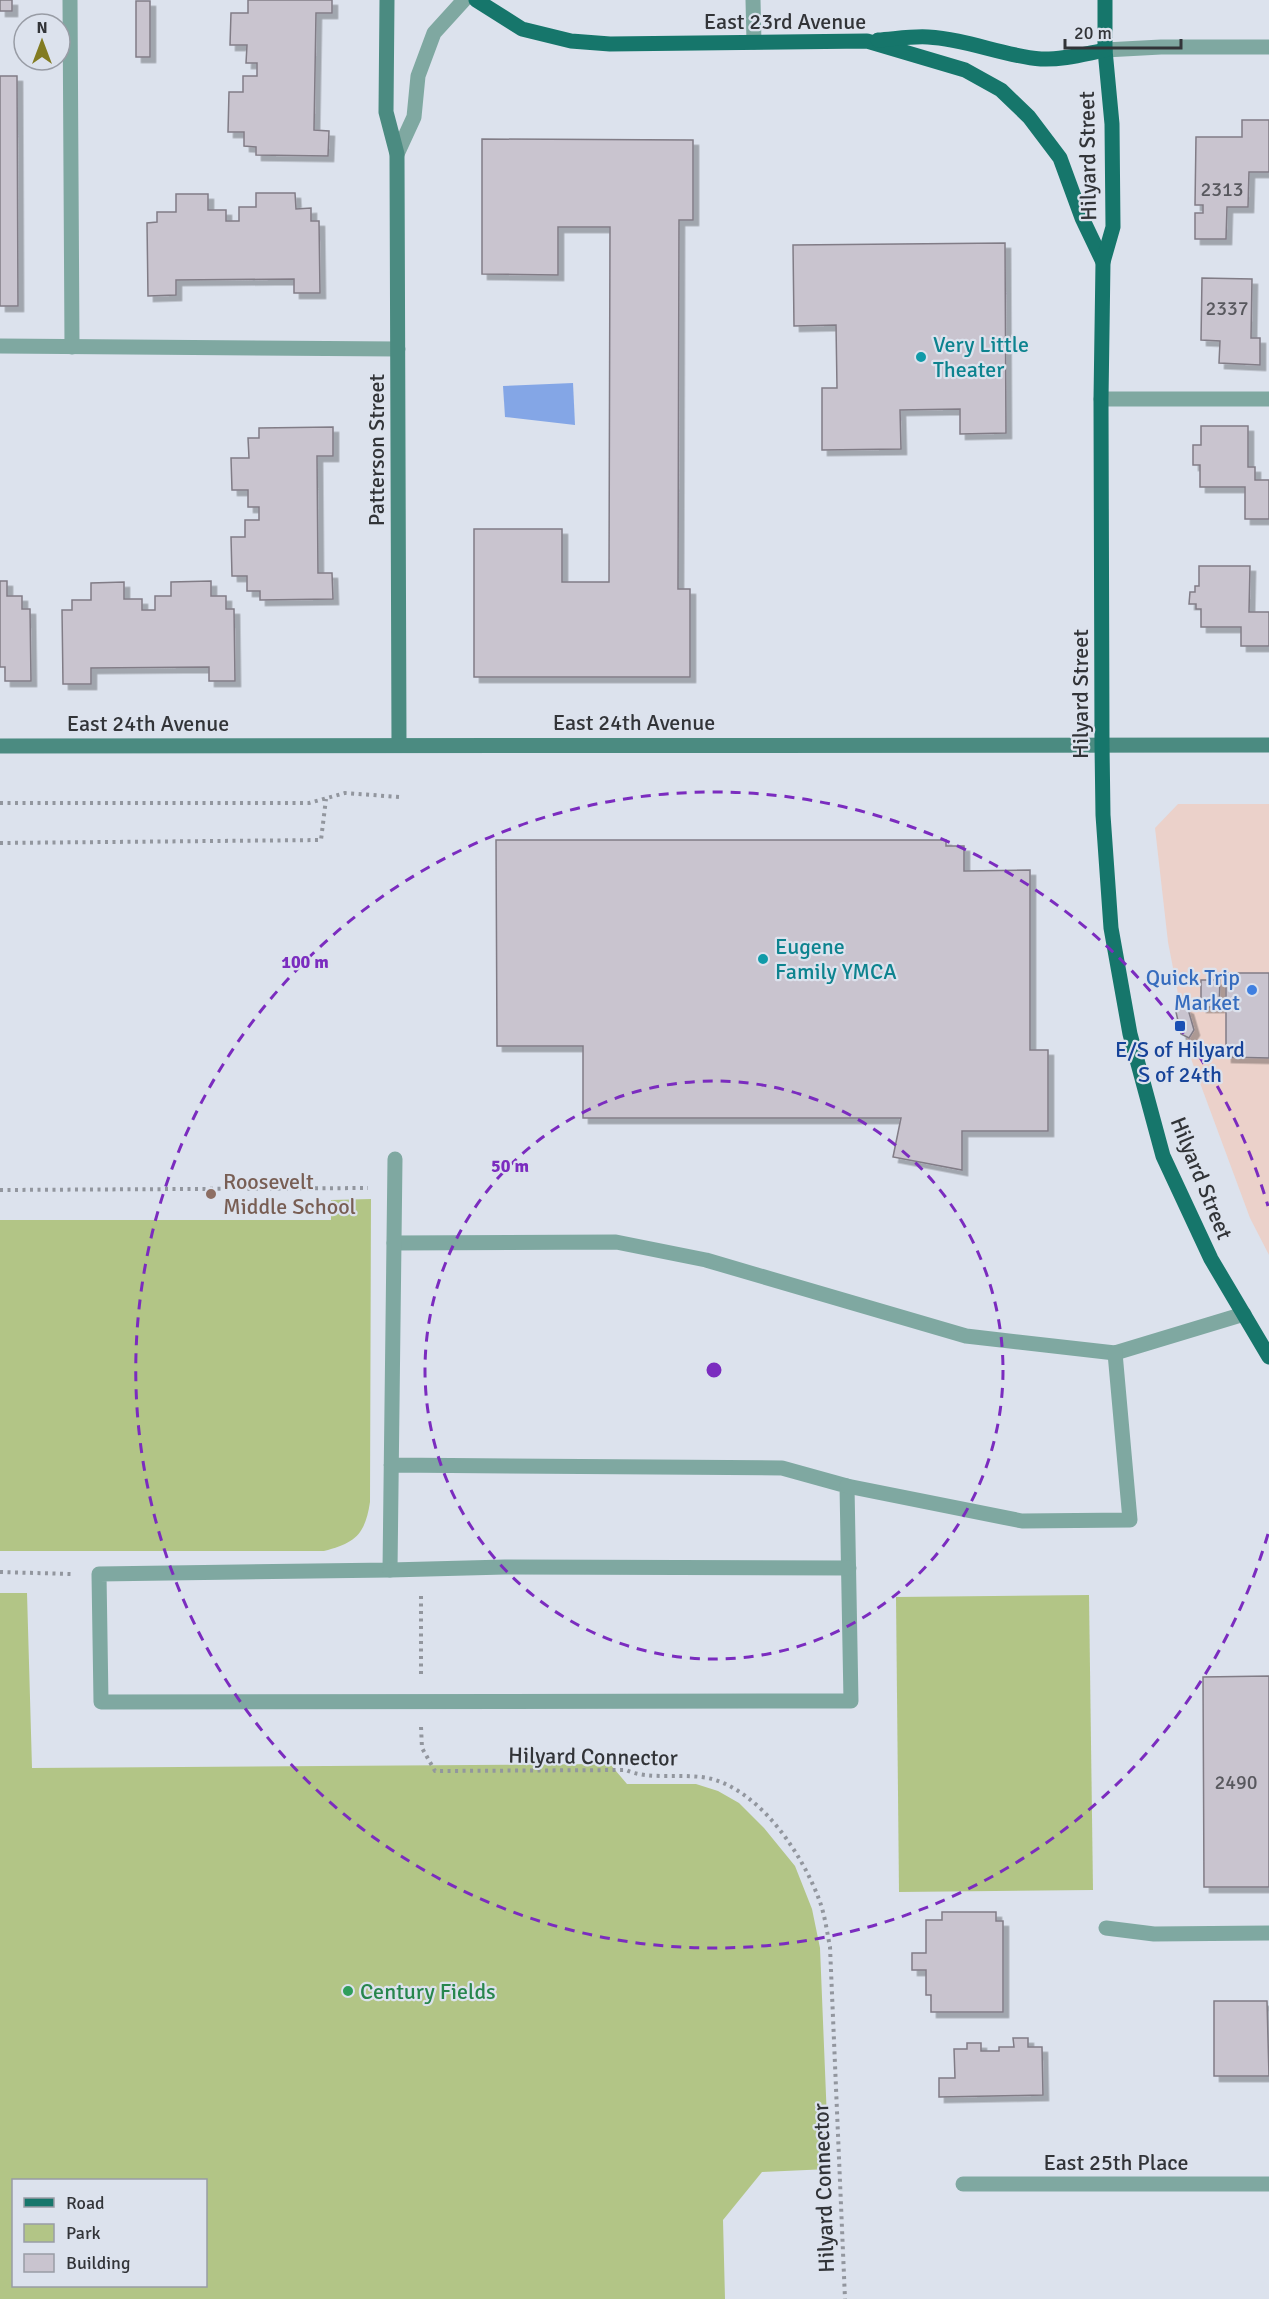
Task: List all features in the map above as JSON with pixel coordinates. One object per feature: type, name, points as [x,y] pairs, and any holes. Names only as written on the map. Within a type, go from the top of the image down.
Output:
[{"type":"main road","name":"East 23rd Avenue","points":[[476,0],[522,29],[571,41],[610,44],[867,41],[965,70],[1001,90],[1029,117],[1060,158],[1082,218],[1103,262]]},
{"type":"main road","name":"Hilyard Street","points":[[1105,0],[1105,50],[1112,124],[1113,227],[1103,262],[1102,745],[1103,815],[1111,928],[1130,1034],[1164,1156],[1211,1259],[1269,1357]]},
{"type":"main road","points":[[867,41],[927,36],[1042,59],[1070,58],[1105,50]]},
{"type":"street","points":[[70,0],[72,347]]},
{"type":"street","name":"Patterson Street","points":[[387,0],[386,112],[397,154],[399,745]]},
{"type":"street","name":"Patterson Street","points":[[397,154],[414,117],[418,76],[434,33],[464,0]]},
{"type":"street","points":[[753,0],[754,42]]},
{"type":"street","points":[[1105,50],[1161,47],[1269,47]]},
{"type":"street","points":[[0,346],[398,348]]},
{"type":"street","points":[[1101,399],[1269,399]]},
{"type":"street","name":"East 24th Avenue","points":[[0,746],[1269,745]]},
{"type":"street","points":[[390,1570],[395,1159]]},
{"type":"street","points":[[394,1243],[616,1242],[706,1260],[966,1336],[1115,1353],[1244,1314]]},
{"type":"street","points":[[391,1465],[782,1468],[847,1486],[1022,1521],[1130,1520],[1115,1353]]},
{"type":"street","points":[[847,1486],[849,1568],[851,1701],[101,1702],[99,1574],[505,1567],[849,1568]]},
{"type":"street","points":[[1106,1928],[1154,1934],[1269,1933]]},
{"type":"street","name":"East 25th Place","points":[[963,2184],[1269,2184]]},
{"type":"path","points":[[0,803],[309,803],[345,794],[399,797]]},
{"type":"path","points":[[0,843],[321,840],[326,799]]},
{"type":"path","points":[[0,1190],[395,1188]]},
{"type":"path","name":"Hilyard Connector","points":[[421,1569],[422,1748],[435,1771],[626,1770],[635,1774],[687,1775],[713,1780],[736,1789],[758,1807],[782,1833],[806,1868],[821,1904],[830,1947],[845,2299]]},
{"type":"path","points":[[0,1572],[99,1574]]},
{"type":"shaded area","points":[[1178,804],[1269,804],[1269,1255],[1250,1218],[1190,1056],[1168,942],[1155,828]]},
{"type":"green space","points":[[371,1199],[370,1502],[365,1522],[357,1536],[344,1545],[324,1551],[0,1551],[0,1220],[331,1220],[331,1200]]},
{"type":"green space","name":"Century Fields","points":[[0,1593],[27,1593],[32,1768],[610,1764],[627,1784],[696,1784],[718,1791],[739,1803],[764,1828],[795,1866],[812,1909],[820,1948],[829,2169],[762,2172],[723,2220],[725,2299],[0,2299]]},
{"type":"green space","points":[[1089,1595],[1093,1890],[899,1892],[896,1597]]},
{"type":"water","points":[[573,383],[575,425],[505,417],[503,386]]},
{"type":"building","points":[[0,0],[12,0],[12,11],[0,11]]},
{"type":"building","points":[[248,0],[332,0],[332,13],[316,13],[314,130],[329,131],[328,156],[256,155],[256,147],[244,146],[244,132],[228,132],[229,92],[243,92],[243,76],[257,76],[257,63],[246,63],[247,45],[230,45],[231,13],[248,13]]},
{"type":"building","points":[[136,1],[150,1],[150,57],[136,57]]},
{"type":"building","points":[[0,76],[17,76],[18,306],[0,306]]},
{"type":"building","points":[[1242,120],[1269,120],[1269,172],[1249,172],[1248,207],[1227,207],[1226,239],[1195,239],[1195,213],[1203,213],[1203,205],[1195,205],[1196,137],[1242,137]]},
{"type":"building","points":[[482,139],[693,140],[693,220],[679,220],[678,589],[690,589],[690,677],[474,677],[474,529],[562,529],[562,582],[609,582],[610,227],[558,227],[558,275],[482,274]]},
{"type":"building","points":[[256,193],[295,193],[296,209],[311,208],[311,221],[319,221],[320,293],[294,293],[294,279],[176,280],[176,295],[148,296],[147,223],[157,222],[157,212],[176,212],[176,194],[208,194],[208,210],[226,210],[226,221],[239,221],[239,207],[256,207]]},
{"type":"building","name":"Very Little Theater","points":[[1005,243],[1006,433],[960,434],[960,409],[900,410],[901,449],[822,450],[822,388],[837,388],[836,325],[794,326],[793,245]]},
{"type":"building","points":[[1202,278],[1252,279],[1251,338],[1260,338],[1260,365],[1219,363],[1220,341],[1201,340]]},
{"type":"building","points":[[1201,426],[1248,426],[1248,467],[1255,467],[1255,480],[1269,480],[1269,519],[1245,519],[1245,487],[1200,487],[1200,465],[1193,465],[1193,445],[1201,445]]},
{"type":"building","points":[[333,427],[333,456],[317,456],[318,573],[332,573],[333,599],[260,600],[260,591],[247,591],[247,576],[232,576],[231,537],[245,537],[245,520],[259,520],[259,507],[248,507],[248,490],[232,490],[231,458],[249,458],[248,438],[259,438],[259,428]]},
{"type":"building","points":[[1199,566],[1250,566],[1249,612],[1269,612],[1269,646],[1241,646],[1241,627],[1201,627],[1201,609],[1196,609],[1196,604],[1189,604],[1190,592],[1195,592],[1195,586],[1199,586]]},
{"type":"building","points":[[0,581],[7,581],[7,596],[22,596],[22,609],[30,609],[31,681],[5,681],[5,667],[0,667]]},
{"type":"building","points":[[211,581],[211,596],[226,596],[226,609],[234,609],[235,681],[209,681],[209,667],[91,668],[91,684],[63,684],[62,610],[72,610],[72,600],[91,600],[91,583],[124,582],[124,599],[142,599],[142,610],[155,610],[155,596],[171,596],[171,582]]},
{"type":"building","name":"Eugene Family YMCA","points":[[496,840],[946,840],[946,846],[964,846],[964,871],[1030,870],[1030,1050],[1048,1050],[1048,1131],[962,1131],[962,1170],[893,1157],[901,1118],[583,1118],[583,1046],[497,1046]]},
{"type":"building","points":[[1226,973],[1269,973],[1269,1058],[1226,1057]]},
{"type":"building","points":[[1201,980],[1220,980],[1219,1007],[1201,1007]]},
{"type":"building","points":[[1180,1005],[1188,1009],[1194,1030],[1189,1038],[1181,1034],[1176,1012]]},
{"type":"building","points":[[1269,1676],[1269,1887],[1204,1887],[1203,1677]]},
{"type":"building","points":[[942,1912],[996,1912],[996,1921],[1003,1921],[1003,2012],[931,2012],[931,1995],[926,1995],[926,1970],[912,1970],[912,1953],[926,1953],[926,1920],[942,1920]]},
{"type":"building","points":[[1214,2001],[1267,2001],[1269,2076],[1214,2076]]},
{"type":"building","points":[[1013,2038],[1028,2038],[1028,2047],[1042,2047],[1043,2095],[939,2097],[939,2078],[955,2078],[954,2049],[967,2049],[967,2043],[981,2043],[981,2051],[999,2051],[999,2047],[1014,2047]]},
{"type":"place","name":"Very Little Theater","points":[[921,357]]},
{"type":"place","name":"Eugene Family YMCA","points":[[763,959]]},
{"type":"place","name":"Quick Trip Market","points":[[1252,990]]},
{"type":"place","name":"E/S of Hilyard S of 24th","points":[[1180,1026]]},
{"type":"place","name":"Roosevelt Middle School","points":[[211,1194]]},
{"type":"place","name":"Century Fields","points":[[348,1991]]}]
